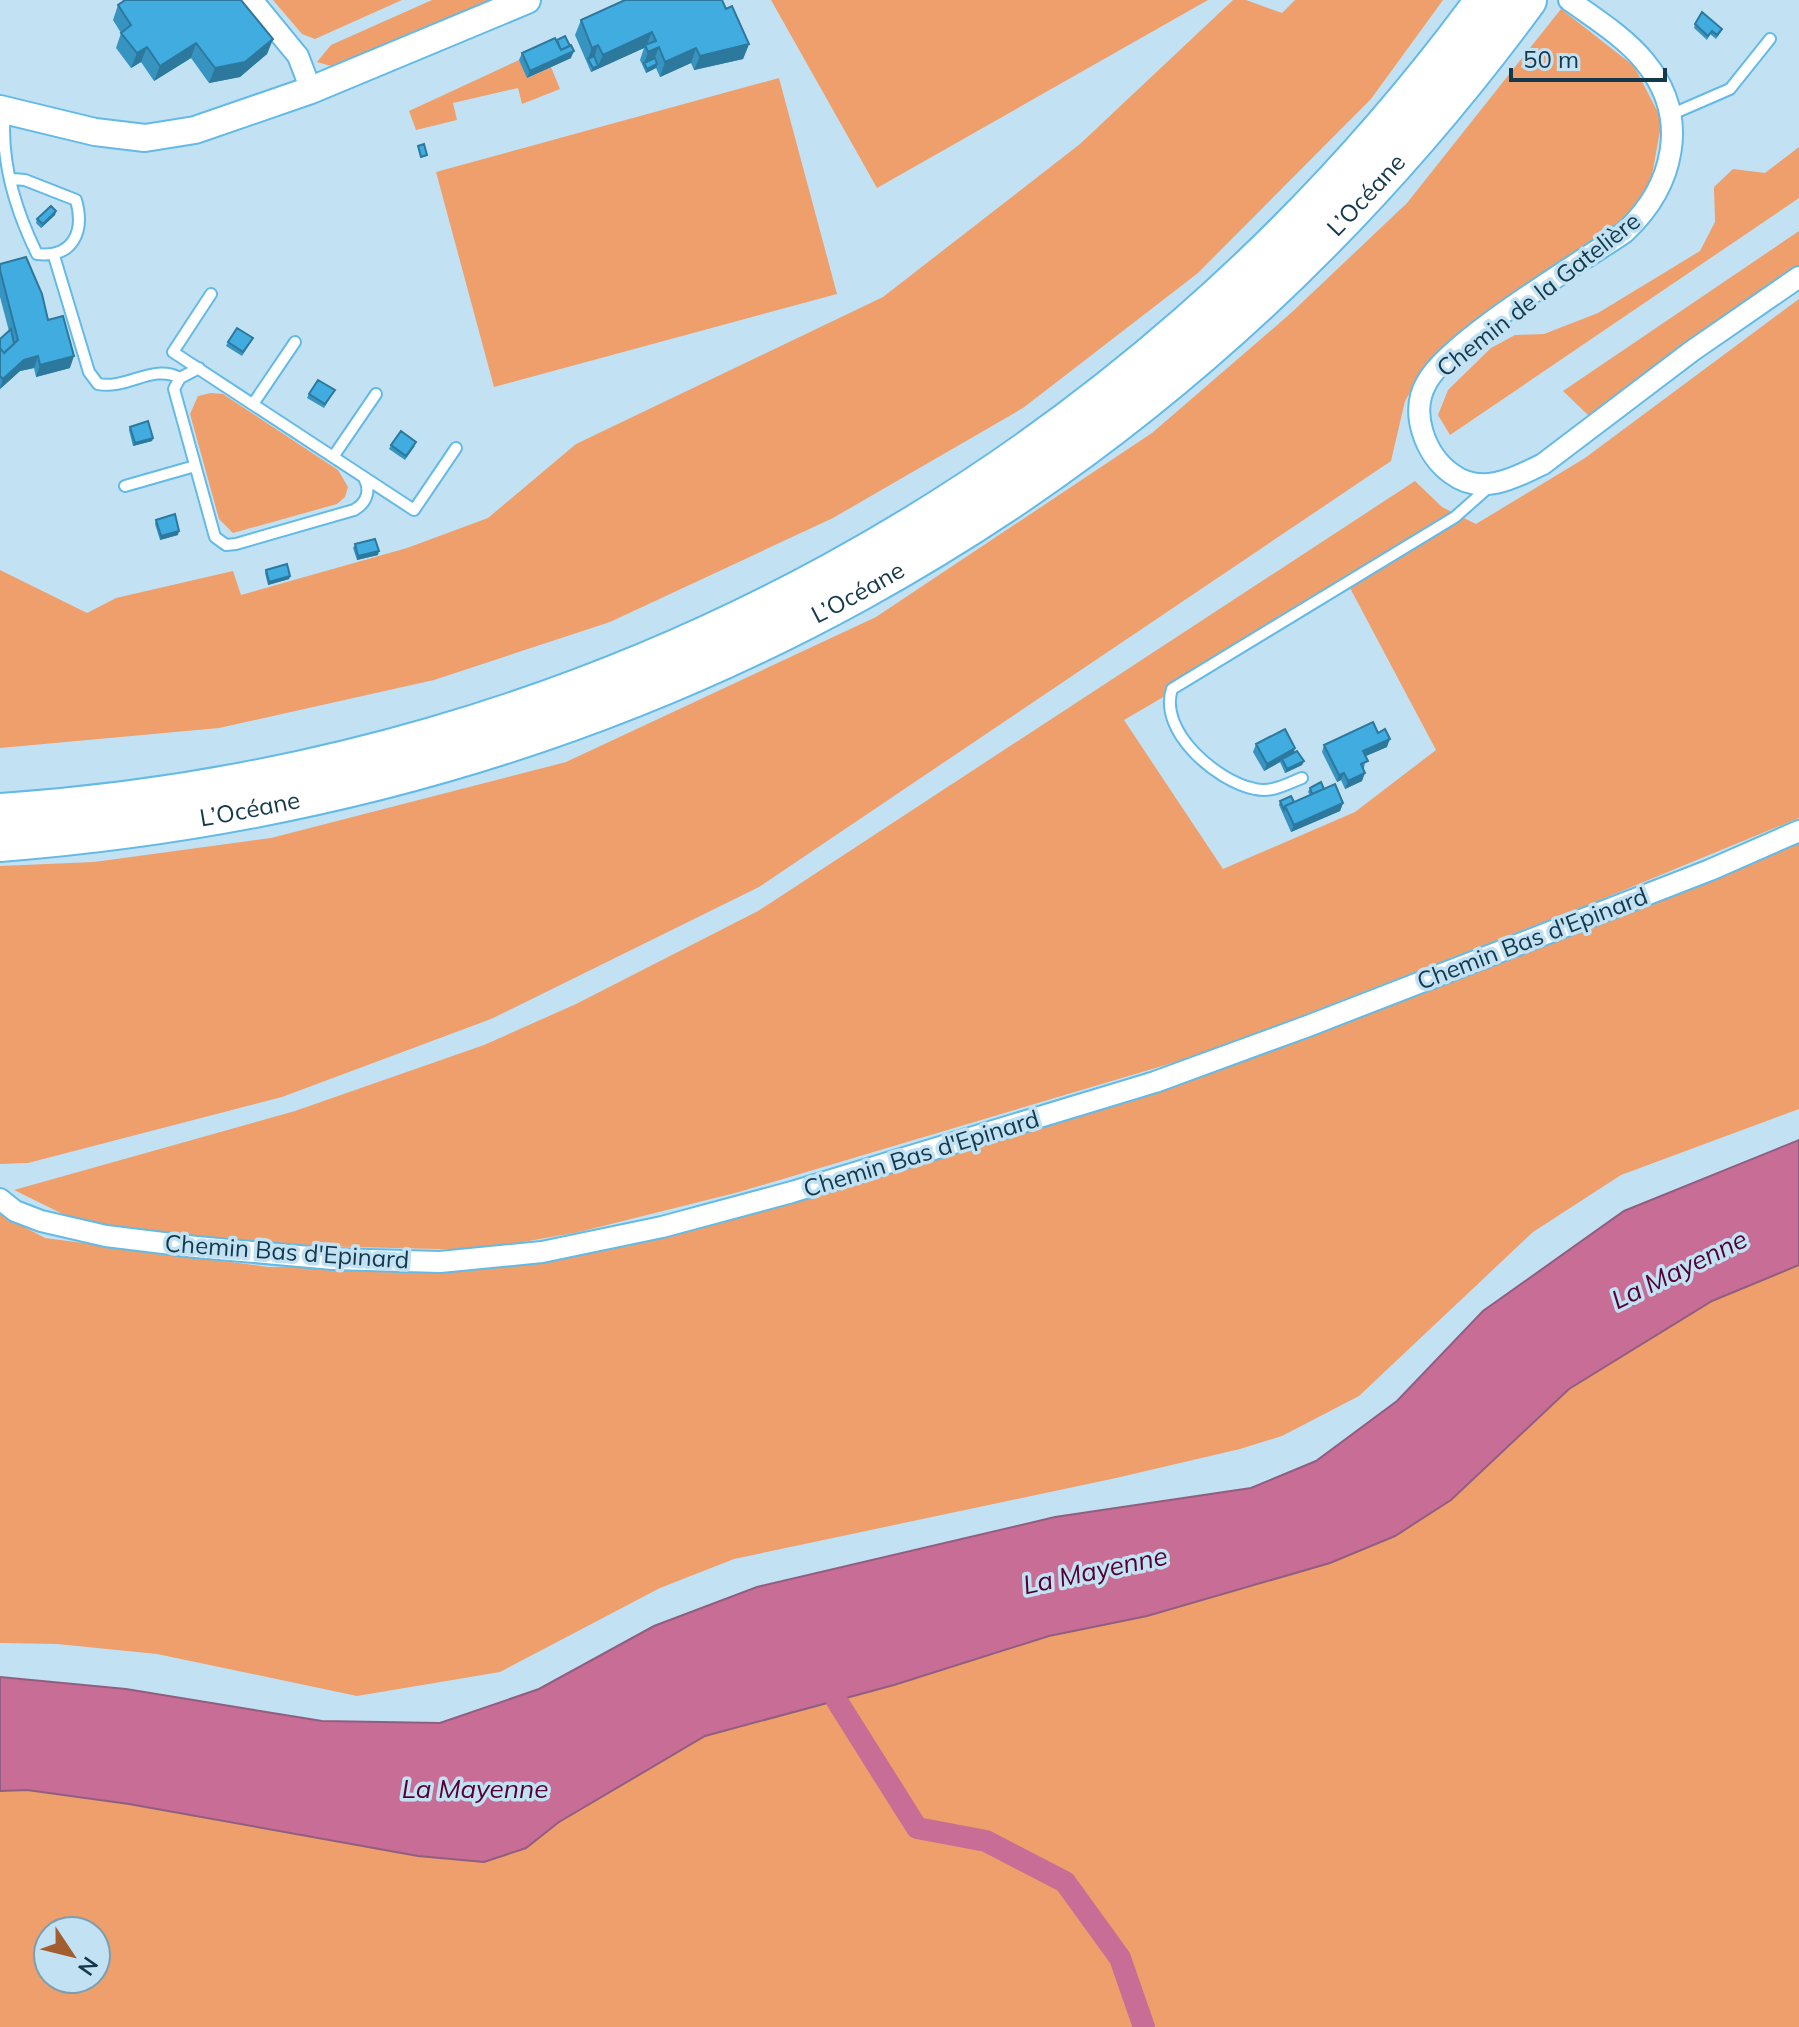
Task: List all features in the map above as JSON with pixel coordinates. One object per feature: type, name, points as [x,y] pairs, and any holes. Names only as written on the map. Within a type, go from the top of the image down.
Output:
[{"type":"highway","name":"L’Océane","points":[[0,813],[140,800],[215,788],[293,773],[423,740],[518,710],[634,667],[811,584],[939,511],[1016,460],[1080,414],[1209,309],[1340,176],[1485,0]]},
{"type":"highway","name":"L’Océane","points":[[0,842],[149,828],[227,816],[347,790],[461,759],[536,735],[687,677],[862,590],[932,550],[1057,468],[1178,374],[1271,293],[1409,149],[1527,0]]},
{"type":"street","points":[[252,0],[298,56],[311,90]]},
{"type":"street","points":[[3,110],[95,132],[145,138],[195,130],[311,90],[527,0]]},
{"type":"street","name":"Chemin de la Gatelière","points":[[1492,485],[1472,483],[1452,475],[1433,455],[1421,423],[1420,397],[1427,381],[1439,366],[1484,330],[1625,232],[1646,212],[1661,189],[1669,165],[1670,115],[1664,93],[1643,58],[1569,0]]},
{"type":"street","points":[[1492,485],[1516,478],[1543,464],[1692,351],[1799,277]]},
{"type":"street","name":"Chemin Bas d'Epinard","points":[[2,1202],[27,1217],[106,1236],[333,1259],[440,1262],[557,1249],[662,1227],[792,1192],[1155,1082],[1710,870],[1799,831]]},
{"type":"lane","points":[[1670,115],[1730,89],[1770,39]]},
{"type":"lane","points":[[3,110],[5,157],[13,179],[17,212],[37,254],[54,256],[65,250],[76,237],[80,217],[76,200],[25,180],[13,179]]},
{"type":"lane","points":[[54,256],[89,372],[98,384],[111,387],[161,371],[180,378]]},
{"type":"lane","points":[[211,294],[173,352],[414,510],[456,448]]},
{"type":"lane","points":[[253,404],[295,342]]},
{"type":"lane","points":[[199,368],[180,378],[174,389],[215,537],[230,546],[354,510],[367,495],[368,486],[363,476]]},
{"type":"lane","points":[[333,457],[376,394]]},
{"type":"lane","points":[[125,486],[195,466]]},
{"type":"lane","points":[[1302,778],[1272,790],[1254,789],[1209,764],[1179,736],[1170,717],[1172,689],[1455,517],[1492,485]]},
{"type":"shaded area","points":[[273,0],[402,0],[315,39],[302,34]]},
{"type":"shaded area","points":[[432,0],[498,0],[331,66],[317,62],[331,45]]},
{"type":"shaded area","points":[[771,0],[1208,0],[877,188]]},
{"type":"shaded area","points":[[1233,0],[1246,0],[1282,13],[1295,0],[1443,0],[1371,99],[1198,273],[1023,408],[833,518],[610,622],[434,680],[219,728],[0,748],[0,570],[87,613],[116,598],[233,571],[241,595],[407,548],[488,518],[576,444],[883,297],[1080,144]]},
{"type":"shaded area","points":[[1561,9],[1634,66],[1662,120],[1652,175],[1642,199],[1600,240],[1552,266],[1429,361],[1405,401],[1391,461],[759,887],[491,1019],[282,1097],[28,1163],[0,1164],[0,866],[94,862],[271,838],[566,762],[876,617],[1152,433],[1291,313],[1407,203]]},
{"type":"shaded area","points":[[519,60],[528,78],[551,67],[560,89],[522,104],[518,88],[453,103],[457,120],[416,130],[409,111]]},
{"type":"shaded area","points":[[779,78],[837,294],[494,387],[436,172]]},
{"type":"shaded area","points":[[1799,147],[1799,198],[1450,435],[1438,415],[1448,390],[1491,348],[1515,335],[1544,334],[1598,313],[1700,251],[1715,222],[1714,187],[1733,169],[1765,173]]},
{"type":"shaded area","points":[[1799,231],[1799,265],[1588,415],[1563,391]]},
{"type":"shaded area","points":[[1799,299],[1799,818],[1595,902],[1206,1053],[739,1192],[579,1232],[478,1250],[312,1246],[191,1237],[77,1221],[14,1190],[295,1111],[484,1045],[576,1004],[758,911],[1415,481],[1442,507],[1476,524],[1585,458]],"holes":[[[1350,588],[1436,750],[1355,812],[1223,869],[1124,720]]]},
{"type":"shaded area","points":[[223,394],[338,470],[348,487],[345,497],[337,504],[233,533],[219,519],[190,414],[198,396]]},
{"type":"shaded area","points":[[1799,843],[1799,1109],[1621,1175],[1533,1232],[1359,1396],[1282,1436],[1116,1478],[734,1559],[660,1588],[500,1672],[357,1696],[157,1654],[57,1644],[0,1643],[0,1214],[45,1238],[269,1267],[491,1264],[772,1206],[1130,1102],[1427,992]]},
{"type":"shaded area","points":[[1799,1265],[1799,2027],[0,2027],[0,1791],[27,1790],[129,1804],[418,1856],[484,1862],[526,1848],[559,1822],[705,1736],[894,1685],[1049,1636],[1147,1616],[1330,1563],[1395,1536],[1451,1500],[1569,1389],[1712,1301]]},
{"type":"water","name":"La Mayenne","points":[[1799,1140],[1799,1265],[1712,1301],[1569,1389],[1451,1500],[1395,1536],[1330,1563],[1147,1616],[1049,1636],[894,1685],[705,1736],[559,1822],[526,1848],[484,1862],[418,1856],[129,1804],[27,1790],[0,1791],[0,1677],[126,1689],[322,1721],[440,1723],[539,1689],[654,1626],[757,1587],[1055,1517],[1251,1488],[1316,1461],[1397,1401],[1483,1311],[1624,1211]]},
{"type":"building","points":[[125,0],[241,0],[273,39],[245,62],[215,68],[196,43],[160,66],[147,47],[137,53],[121,33],[131,25],[118,5]]},
{"type":"building","points":[[625,0],[722,0],[726,9],[732,6],[749,44],[700,56],[696,48],[665,62],[659,47],[648,52],[645,45],[656,41],[652,32],[603,55],[598,45],[592,48],[581,20]]},
{"type":"building","points":[[1702,12],[1722,29],[1717,35],[1712,31],[1708,36],[1695,24]]},
{"type":"building","points":[[565,36],[570,46],[561,50],[557,40]]},
{"type":"building","points":[[555,38],[561,50],[571,45],[574,51],[530,71],[522,53]]},
{"type":"building","points":[[594,56],[598,66],[593,68],[588,59]]},
{"type":"building","points":[[655,58],[657,64],[647,69],[644,63]]},
{"type":"building","points":[[424,144],[427,155],[421,157],[418,146]]},
{"type":"building","points":[[51,206],[56,211],[43,224],[37,219]]},
{"type":"building","points":[[26,257],[42,294],[48,320],[63,316],[74,356],[40,365],[38,356],[24,360],[3,379],[0,376],[0,348],[4,353],[18,340],[0,264]]},
{"type":"building","points":[[237,328],[253,338],[243,352],[228,342]]},
{"type":"building","points":[[11,329],[14,344],[4,353],[0,348],[0,339]]},
{"type":"building","points":[[318,380],[335,390],[325,404],[309,394]]},
{"type":"building","points":[[148,421],[153,438],[135,443],[130,427]]},
{"type":"building","points":[[401,431],[416,442],[406,456],[391,445]]},
{"type":"building","points":[[175,514],[179,531],[161,536],[156,520]]},
{"type":"building","points":[[375,539],[379,551],[358,556],[355,544]]},
{"type":"building","points":[[287,564],[290,576],[269,582],[266,570]]},
{"type":"building","points":[[1373,722],[1378,733],[1385,729],[1390,739],[1363,751],[1368,761],[1361,764],[1365,773],[1348,781],[1344,773],[1339,775],[1324,745]]},
{"type":"building","points":[[1285,729],[1295,748],[1267,764],[1256,744]]},
{"type":"building","points":[[1297,751],[1304,761],[1287,769],[1282,759]]},
{"type":"building","points":[[1321,782],[1324,789],[1312,794],[1310,788]]},
{"type":"building","points":[[1335,784],[1343,803],[1294,825],[1285,806]]},
{"type":"building","points":[[1291,796],[1294,802],[1285,806],[1284,810],[1280,801]]},
{"type":"waterway","points":[[837,1701],[917,1828],[986,1841],[1065,1882],[1120,1958],[1144,2027]]}]
